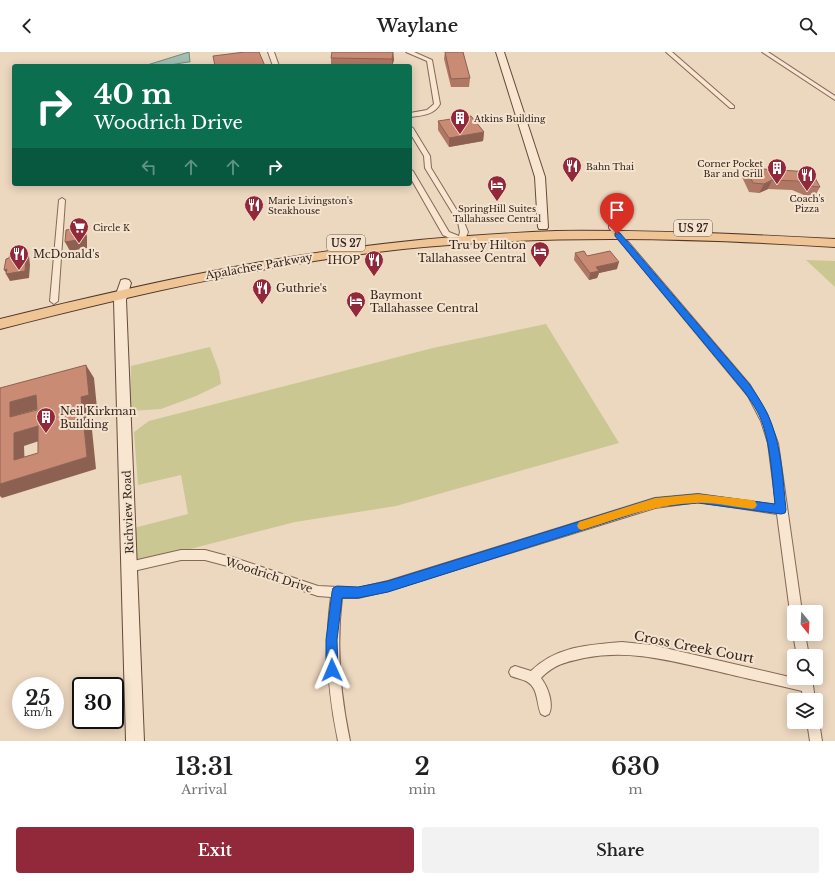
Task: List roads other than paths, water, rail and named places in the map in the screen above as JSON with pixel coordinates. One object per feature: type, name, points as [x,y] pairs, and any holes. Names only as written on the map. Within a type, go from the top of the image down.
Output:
[{"type":"main road","name":"Apalachee Parkway","points":[[0,314],[54,301],[123,288],[183,280],[284,261],[462,236],[543,227],[835,243]]},
{"type":"main road","name":"Apalachee Parkway","points":[[0,324],[194,268],[309,248],[446,233],[462,236],[511,236],[614,230],[689,228],[835,236]]},
{"type":"main road","points":[[284,261],[309,248]]},
{"type":"street","points":[[270,52],[275,64]]},
{"type":"street","points":[[410,52],[429,60],[437,104],[432,110],[412,115]]},
{"type":"street","points":[[500,52],[540,177],[542,189],[541,211],[543,227]]},
{"type":"street","points":[[669,52],[732,107]]},
{"type":"street","points":[[765,52],[835,98]]},
{"type":"street","points":[[412,131],[427,156],[428,168],[461,222],[462,236]]},
{"type":"street","points":[[412,174],[446,233]]},
{"type":"street","points":[[54,301],[62,200]]},
{"type":"street","points":[[614,230],[747,387],[758,405],[767,424],[773,443],[795,605]]},
{"type":"street","name":"Richview Road","points":[[123,288],[120,300],[135,741]]},
{"type":"street","name":"Woodrich Drive","points":[[129,567],[180,555],[205,555],[235,563],[318,591],[358,593],[388,586],[655,503],[698,498],[781,510]]},
{"type":"street","points":[[337,592],[332,640],[332,670],[344,741]]},
{"type":"street","name":"Cross Creek Court","points":[[534,677],[545,666],[561,657],[592,651],[622,648],[652,652],[787,678]]},
{"type":"street","points":[[516,672],[534,677],[540,683],[543,692],[545,710]]},
{"type":"street","points":[[814,729],[816,741]]},
{"type":"place","name":"Atkins Building","points":[[460,135]]},
{"type":"place","name":"Bahn Thai","points":[[572,183]]},
{"type":"place","name":"Corner Pocket Bar and Grill","points":[[777,185]]},
{"type":"place","name":"Coach's Pizza","points":[[807,192]]},
{"type":"place","name":"SpringHill Suites Tallahassee Central","points":[[497,202]]},
{"type":"place","name":"Marie Livingston's Steakhouse","points":[[254,222]]},
{"type":"place","name":"Circle K","points":[[79,244]]},
{"type":"place","name":"Tru by Hilton Tallahassee Central","points":[[540,268]]},
{"type":"place","name":"McDonald's","points":[[19,271]]},
{"type":"place","name":"IHOP","points":[[374,277]]},
{"type":"place","name":"Guthrie's","points":[[262,305]]},
{"type":"place","name":"Baymont Tallahassee Central","points":[[356,318]]},
{"type":"place","name":"Neil Kirkman Building","points":[[46,434]]}]
